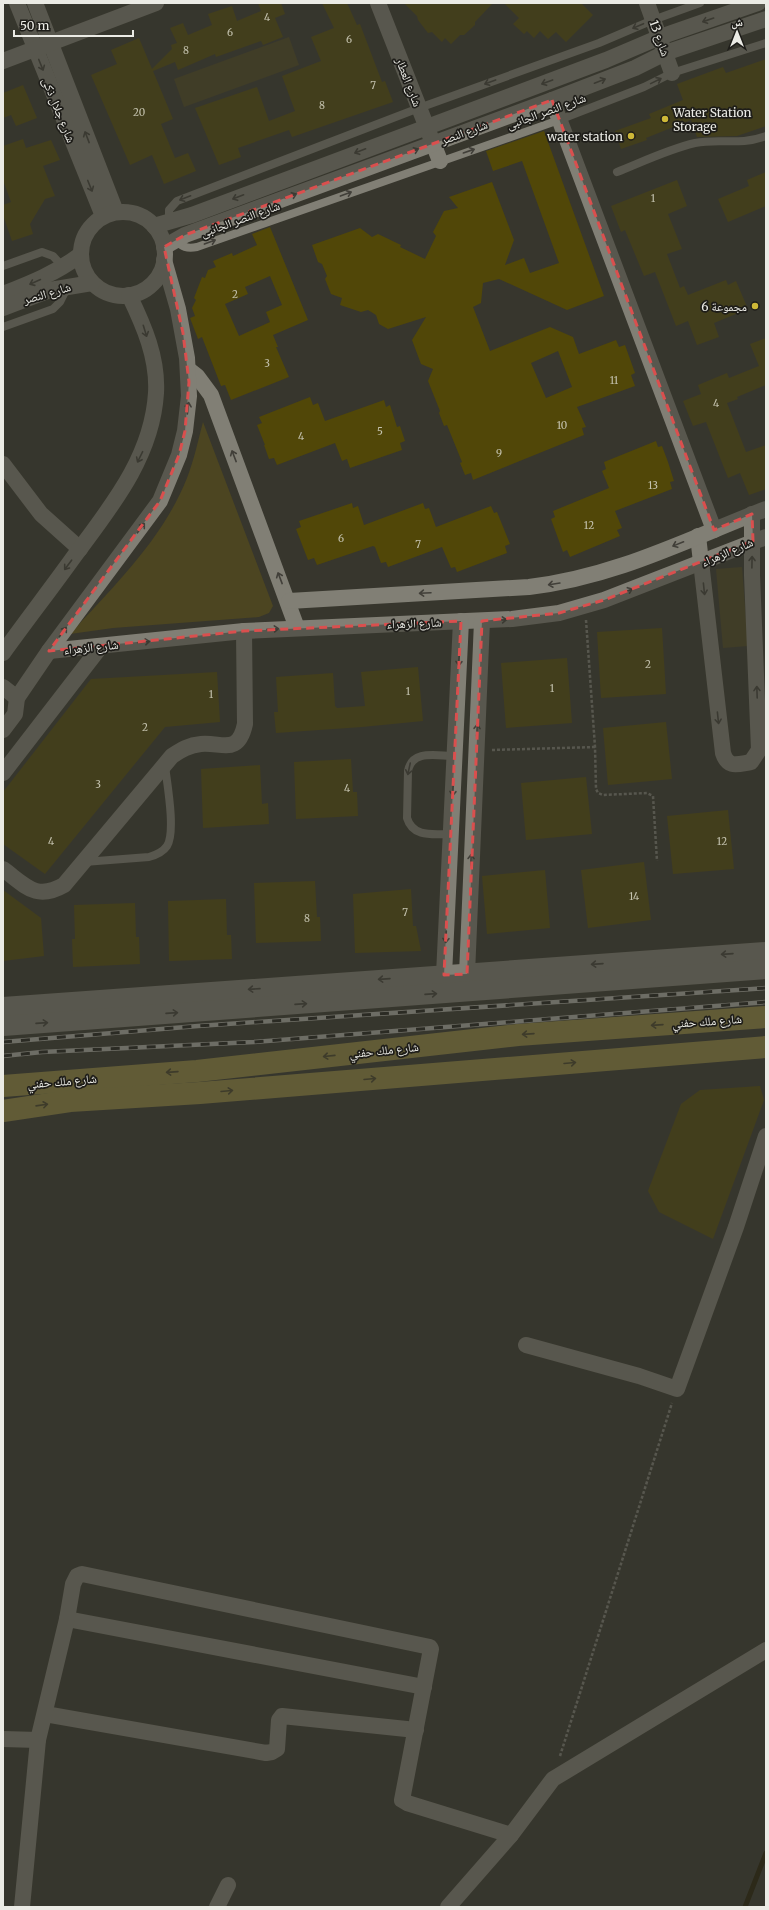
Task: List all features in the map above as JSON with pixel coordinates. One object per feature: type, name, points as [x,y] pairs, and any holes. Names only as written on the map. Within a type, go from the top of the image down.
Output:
[{"type":"highway","name":"شارع ملك حفني","points":[[3,1086],[197,1071],[518,1035],[766,1017]]},
{"type":"highway","name":"شارع ملك حفني","points":[[3,1111],[70,1101],[200,1093],[766,1047]]},
{"type":"highway","points":[[197,1071],[200,1093]]},
{"type":"street","name":"شارع جلال ذكى","points":[[17,3],[34,48],[110,214]]},
{"type":"street","name":"شارع جلال ذكى","points":[[35,3],[110,214]]},
{"type":"street","points":[[3,61],[156,3]]},
{"type":"street","name":"شارع العطار","points":[[378,3],[440,161]]},
{"type":"street","name":"شارع 13","points":[[647,3],[672,73]]},
{"type":"street","name":"شارع النصر","points":[[161,224],[192,215],[606,60],[660,37],[758,3]]},
{"type":"street","name":"شارع النصر","points":[[168,249],[185,235],[552,100],[635,68],[665,53],[766,19]]},
{"type":"street","points":[[552,100],[714,530]]},
{"type":"street","points":[[10,702],[160,501],[179,456],[185,431],[189,396],[188,369],[168,249],[162,239],[161,224],[137,214],[127,212],[110,214],[91,226],[83,240],[80,255],[82,265],[92,283],[103,291],[116,295],[129,295],[146,289],[158,276],[168,249]]},
{"type":"street","name":"شارع النصر","points":[[3,294],[30,284],[63,267],[80,255]]},
{"type":"street","name":"شارع النصر","points":[[3,308],[50,290],[92,283]]},
{"type":"street","points":[[3,653],[125,486],[142,453],[149,434],[156,393],[151,350],[143,323],[129,295]]},
{"type":"street","points":[[188,369],[201,381],[211,395],[297,628]]},
{"type":"street","points":[[3,464],[41,514],[80,549]]},
{"type":"street","points":[[698,536],[722,753],[725,760],[731,764],[751,762],[759,750],[752,575],[759,539],[759,512]]},
{"type":"street","name":"شارع الزهراء","points":[[288,601],[529,587],[555,584],[623,567],[759,512]]},
{"type":"street","name":"شارع الزهراء","points":[[49,651],[244,631],[512,619],[559,613],[585,606],[701,563],[759,539]]},
{"type":"street","points":[[467,974],[482,620]]},
{"type":"street","points":[[444,975],[461,621]]},
{"type":"street","points":[[3,869],[38,892],[52,892],[64,885],[172,756],[185,747],[202,744],[228,746],[237,742],[243,734],[245,724],[244,631]]},
{"type":"street","points":[[3,773],[101,646]]},
{"type":"street","points":[[3,687],[15,714],[3,730]]},
{"type":"street","points":[[3,1007],[766,952]]},
{"type":"street","points":[[3,1026],[766,969]]},
{"type":"street","points":[[526,1345],[638,1376],[677,1389],[736,1227],[766,1136]]},
{"type":"street","points":[[22,1907],[38,1740],[67,1619],[72,1584],[77,1576],[82,1574],[428,1646],[431,1649],[402,1800],[407,1803],[511,1836]]},
{"type":"street","points":[[67,1619],[424,1687]]},
{"type":"street","points":[[448,1907],[511,1836],[553,1779],[766,1650]]},
{"type":"street","points":[[45,1714],[266,1753],[277,1749],[278,1720],[282,1716],[416,1730]]},
{"type":"street","points":[[3,1739],[38,1740]]},
{"type":"street","points":[[218,1907],[228,1885]]},
{"type":"lane","points":[[161,224],[169,210],[177,201],[419,108],[599,43],[653,20],[700,3]]},
{"type":"lane","name":"شارع النصر الجانبى","points":[[168,249],[181,246],[186,248],[196,247],[560,120],[644,87],[672,73],[766,43]]},
{"type":"lane","points":[[617,172],[695,143],[709,141],[737,143],[766,136]]},
{"type":"lane","points":[[3,266],[42,252],[53,256],[63,267]]},
{"type":"lane","points":[[3,327],[53,309],[60,302],[68,286]]},
{"type":"lane","points":[[451,834],[420,833],[413,830],[409,825],[407,818],[408,771],[409,763],[414,758],[422,756],[454,756]]},
{"type":"lane","points":[[84,862],[149,857],[159,854],[167,847],[171,837],[171,826],[165,763]]},
{"type":"path","points":[[585,606],[595,747],[596,789],[598,793],[647,793],[653,796],[657,861]]},
{"type":"path","points":[[476,750],[595,747]]},
{"type":"path","points":[[553,1779],[677,1389]]},
{"type":"highlighted area","points":[[552,100],[714,530],[752,514],[753,541],[604,600],[559,613],[482,621],[467,974],[444,975],[461,621],[244,631],[49,651],[160,501],[179,455],[185,431],[189,382],[183,333],[164,247],[185,235]]},
{"type":"shaded area","points":[[289,37],[299,65],[184,107],[174,79]]},
{"type":"shaded area","points":[[203,422],[273,606],[269,613],[259,617],[113,628],[70,634],[120,580],[165,522],[187,478]]},
{"type":"shaded area","points":[[742,567],[748,646],[723,648],[716,569]]},
{"type":"building","points":[[258,3],[281,3],[285,14],[275,18],[283,37],[263,45],[261,41],[216,57],[215,54],[178,70],[175,62],[153,71],[173,119],[161,124],[175,158],[188,153],[196,171],[164,184],[152,155],[130,165],[91,75],[117,64],[111,50],[139,38],[152,69],[172,49],[171,45],[177,43],[170,28],[183,23],[188,35],[212,25],[208,14],[232,6],[237,21],[261,11]]},
{"type":"building","points":[[322,3],[347,3],[357,25],[360,24],[382,82],[385,81],[393,102],[292,137],[289,130],[238,148],[241,157],[219,165],[195,108],[257,87],[269,121],[295,111],[282,76],[321,61],[311,37],[334,28]]},
{"type":"building","points":[[404,3],[493,3],[475,22],[475,25],[464,35],[460,35],[451,44],[445,38],[442,42],[432,32],[428,33],[418,20],[417,16]]},
{"type":"building","points":[[504,3],[581,3],[593,15],[566,42],[556,32],[548,39],[540,31],[534,38],[527,31],[524,34],[513,24],[519,18]]},
{"type":"building","points":[[766,59],[766,126],[737,136],[697,137],[691,120],[646,138],[647,140],[621,149],[615,131],[651,118],[649,114],[683,100],[677,84],[723,67],[726,73]]},
{"type":"building","points":[[23,85],[37,118],[16,126],[11,115],[3,118],[3,93]]},
{"type":"building","points":[[544,131],[604,296],[567,310],[499,279],[483,283],[481,303],[473,307],[490,351],[550,327],[573,337],[579,354],[616,340],[619,347],[625,345],[635,373],[631,375],[635,386],[577,407],[586,427],[582,428],[584,435],[473,480],[471,473],[465,475],[460,463],[462,462],[447,425],[444,426],[439,413],[440,411],[428,381],[433,369],[421,364],[412,340],[426,317],[388,329],[379,324],[376,315],[368,310],[361,312],[340,305],[342,298],[331,294],[325,279],[327,276],[322,264],[318,262],[312,245],[360,228],[372,237],[378,234],[425,259],[436,236],[433,232],[444,211],[458,208],[449,197],[492,182],[514,240],[505,265],[524,258],[530,273],[559,263],[522,161],[493,171],[486,151]],"holes":[[[558,351],[572,387],[546,398],[531,363]]]},
{"type":"building","points":[[23,139],[26,148],[51,140],[60,160],[43,166],[55,196],[45,199],[30,224],[33,234],[12,241],[3,215],[3,205],[11,202],[3,180],[3,146]]},
{"type":"building","points":[[766,172],[766,206],[728,222],[718,199],[749,186],[747,180]]},
{"type":"building","points":[[677,180],[687,206],[668,214],[682,249],[667,254],[680,288],[684,286],[688,295],[726,280],[728,285],[736,281],[748,309],[714,323],[719,337],[697,345],[688,321],[676,326],[655,272],[644,276],[625,230],[621,232],[611,206]]},
{"type":"building","points":[[270,227],[308,320],[273,335],[278,347],[276,347],[289,377],[231,400],[225,385],[221,386],[202,337],[198,339],[190,318],[195,316],[192,308],[196,300],[194,298],[202,277],[205,278],[208,270],[216,267],[213,261],[232,253],[233,256],[257,245],[252,234]],"holes":[[[270,276],[282,305],[266,312],[270,322],[239,336],[225,304],[248,294],[245,287]]]},
{"type":"building","points":[[766,338],[766,385],[737,397],[738,399],[727,403],[746,452],[766,445],[766,489],[749,495],[740,473],[728,478],[706,422],[693,426],[683,401],[701,394],[698,385],[727,373],[729,378],[759,366],[750,344]]},
{"type":"building","points":[[310,397],[313,405],[318,403],[325,421],[384,400],[386,407],[390,405],[397,427],[400,426],[405,441],[400,443],[402,450],[350,468],[347,459],[342,461],[335,443],[277,465],[274,458],[269,459],[257,425],[262,423],[259,417]]},
{"type":"building","points":[[656,441],[658,447],[662,446],[668,462],[674,481],[670,482],[672,489],[615,511],[622,528],[617,530],[620,536],[570,557],[567,550],[563,552],[551,519],[555,517],[553,511],[609,488],[602,471],[606,469],[604,462]]},
{"type":"building","points":[[352,503],[353,508],[358,506],[364,525],[423,503],[425,509],[429,508],[436,527],[491,506],[494,513],[497,512],[510,544],[505,546],[507,553],[457,572],[455,567],[451,568],[442,547],[388,567],[386,562],[381,563],[375,547],[373,546],[317,565],[314,558],[308,560],[296,529],[301,527],[299,521]]},
{"type":"building","points":[[662,628],[666,694],[601,698],[597,632]]},
{"type":"building","points":[[567,658],[572,723],[506,728],[501,663]]},
{"type":"building","points":[[418,667],[423,721],[276,733],[274,712],[278,712],[276,677],[333,673],[335,706],[337,708],[365,706],[361,672]]},
{"type":"building","points":[[217,672],[220,722],[165,727],[45,874],[3,844],[3,792],[91,679]]},
{"type":"building","points":[[666,722],[672,779],[608,785],[603,728]]},
{"type":"building","points":[[351,759],[353,792],[357,792],[358,816],[296,819],[294,762]]},
{"type":"building","points":[[260,765],[262,804],[268,803],[269,824],[203,828],[201,769]]},
{"type":"building","points":[[586,777],[592,834],[526,840],[521,783]]},
{"type":"building","points":[[728,810],[734,869],[673,874],[667,816]]},
{"type":"building","points":[[644,862],[651,920],[588,928],[581,870]]},
{"type":"building","points":[[545,870],[550,928],[487,934],[482,876]]},
{"type":"building","points":[[315,881],[317,917],[320,917],[321,941],[256,943],[254,883]]},
{"type":"building","points":[[411,889],[413,926],[416,926],[421,951],[355,953],[353,894]]},
{"type":"building","points":[[3,890],[41,918],[44,956],[3,961]]},
{"type":"building","points":[[226,899],[227,935],[231,935],[232,959],[169,961],[168,901]]},
{"type":"building","points":[[135,903],[136,937],[139,937],[140,964],[73,967],[72,939],[75,939],[74,905]]},
{"type":"building","points":[[760,1086],[764,1100],[713,1239],[659,1212],[648,1191],[681,1104],[700,1090]]},
{"type":"waterway","points":[[745,1907],[766,1853]]},
{"type":"railway","points":[[3,1042],[198,1026],[766,988]]},
{"type":"railway","points":[[3,1056],[42,1052],[254,1042],[766,1002]]},
{"type":"place","name":"Water Station Storage","points":[[665,119]]},
{"type":"place","name":"water station","points":[[631,136]]},
{"type":"place","name":"مجموعة 6","points":[[755,306]]}]
